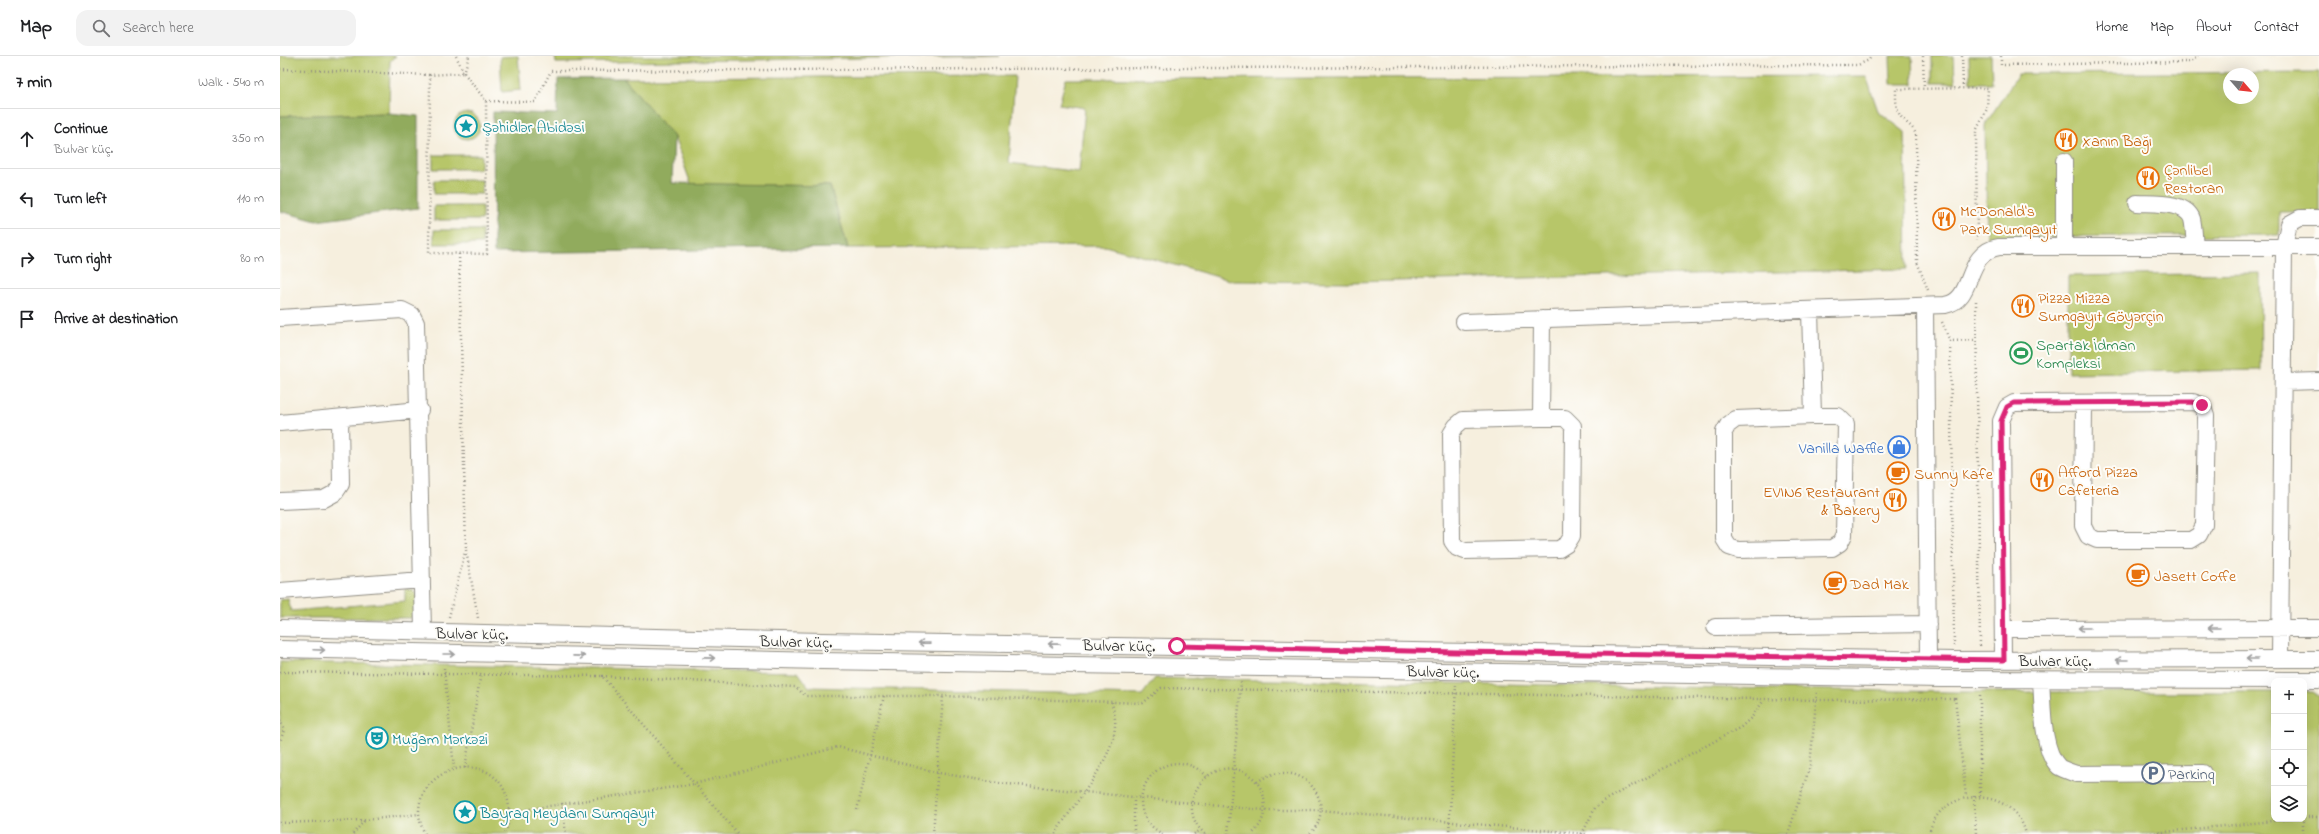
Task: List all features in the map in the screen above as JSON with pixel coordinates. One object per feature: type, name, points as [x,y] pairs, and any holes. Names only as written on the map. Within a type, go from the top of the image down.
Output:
[{"type":"street","points":[[2064,161],[2064,247]]},
{"type":"street","points":[[2137,203],[2179,207],[2187,211],[2191,218],[2195,247]]},
{"type":"street","points":[[2280,659],[2284,382],[2284,246],[2290,224],[2300,218],[2319,218]]},
{"type":"street","points":[[1464,322],[1810,311],[1953,304],[1960,299],[1980,255],[1990,248],[2319,247]]},
{"type":"street","points":[[1925,306],[1928,660]]},
{"type":"street","points":[[280,318],[402,310],[412,315],[416,323],[420,410],[423,632]]},
{"type":"street","points":[[1810,311],[1813,416]]},
{"type":"street","points":[[1541,418],[1542,319]]},
{"type":"street","points":[[2284,382],[2319,381]]},
{"type":"street","points":[[2004,660],[2003,413],[2014,403],[2193,402],[2202,405],[2206,416],[2204,525],[2199,534],[2191,540],[2097,540],[2088,536],[2084,526],[2084,403]]},
{"type":"street","points":[[280,423],[420,410]]},
{"type":"street","points":[[1813,416],[1838,416],[1846,424],[1844,535],[1840,543],[1832,548],[1738,550],[1729,547],[1724,539],[1724,432],[1728,425],[1736,419],[1813,416]]},
{"type":"street","points":[[280,501],[324,499],[335,493],[342,484],[340,418]]},
{"type":"street","points":[[1541,418],[1565,418],[1573,426],[1572,536],[1568,544],[1559,549],[1465,552],[1457,548],[1452,541],[1451,434],[1456,426],[1463,420],[1541,418]]},
{"type":"street","points":[[280,591],[422,580]]},
{"type":"street","points":[[1714,627],[1928,624]]},
{"type":"street","name":"Bulvar küç.","points":[[280,628],[822,641],[1928,660],[2319,659]]},
{"type":"street","points":[[2003,629],[2319,628]]},
{"type":"street","points":[[822,641],[822,661]]},
{"type":"street","points":[[1177,646],[1177,667]]},
{"type":"street","name":"Bulvar küç.","points":[[280,649],[822,661],[1954,679],[2319,680]]},
{"type":"street","points":[[2041,680],[2046,741],[2051,757],[2060,767],[2076,774],[2203,774]]},
{"type":"path","points":[[430,75],[429,253],[487,254],[486,101],[464,73],[456,56]]},
{"type":"path","points":[[464,73],[469,56]]},
{"type":"path","points":[[486,101],[535,102],[551,71],[1858,65],[1869,60],[1871,56]]},
{"type":"path","points":[[1923,56],[1924,88]]},
{"type":"path","points":[[1962,56],[1963,88]]},
{"type":"path","points":[[2001,56],[2001,65],[2191,62],[2198,56]]},
{"type":"path","points":[[280,69],[430,75],[464,73]]},
{"type":"path","points":[[1917,238],[1916,135],[1914,130],[1902,119],[1898,112],[1896,89],[1988,88],[1987,109],[1976,131],[1977,238]]},
{"type":"path","points":[[459,254],[466,550],[481,633]]},
{"type":"path","points":[[1960,648],[1954,648],[1950,341],[1976,340],[1980,648],[1974,648]]},
{"type":"path","points":[[465,768],[481,674],[481,654]]},
{"type":"path","points":[[280,672],[602,676],[795,687],[806,696],[944,696],[1143,703],[1161,688],[1816,700],[1955,699]]},
{"type":"path","points":[[602,676],[738,834]]},
{"type":"path","points":[[1954,679],[1966,797]]},
{"type":"path","points":[[1228,834],[1241,680]]},
{"type":"path","points":[[1449,834],[1456,683]]},
{"type":"path","points":[[1788,834],[1810,766],[1817,690]]},
{"type":"path","points":[[1980,692],[1980,796]]},
{"type":"path","points":[[857,810],[884,696]]},
{"type":"path","points":[[933,834],[944,696]]},
{"type":"path","points":[[1582,834],[1595,808],[1603,801],[1741,727],[1752,717],[1764,699]]},
{"type":"path","points":[[1055,834],[1085,792],[1111,748],[1116,726],[1112,702]]},
{"type":"path","points":[[280,720],[284,730],[280,742]]},
{"type":"path","points":[[510,812],[694,784],[838,747],[939,772],[998,783],[1230,807],[1265,810],[1320,810],[1586,834]]},
{"type":"path","points":[[1162,834],[1148,822],[1141,806],[1143,789],[1152,774],[1167,765],[1175,763],[1193,766],[1207,776]]},
{"type":"path","points":[[425,834],[419,814],[423,793],[436,777],[454,768],[475,768],[493,776],[506,792],[510,812],[504,834]]},
{"type":"path","points":[[1205,834],[1200,830],[1193,817],[1192,802],[1197,787],[1207,776],[1215,771],[1233,769],[1250,776],[1257,782],[1264,795],[1265,810],[1259,826],[1253,834]]},
{"type":"path","points":[[1257,782],[1276,772],[1298,775],[1314,789],[1320,810],[1318,821],[1310,834]]},
{"type":"path","points":[[1974,796],[1976,834]]},
{"type":"path","points":[[1928,834],[1937,816],[1950,804],[1966,797],[1980,796],[1998,800],[2013,811],[2024,826],[2026,834]]},
{"type":"path","points":[[1134,797],[1134,834]]},
{"type":"path","points":[[562,803],[566,834]]},
{"type":"path","points":[[280,823],[365,820],[419,814]]},
{"type":"path","points":[[2307,818],[2319,817]]},
{"type":"path","points":[[353,834],[365,820]]},
{"type":"path","points":[[2143,834],[2271,821]]},
{"type":"path","points":[[2303,822],[2303,834]]},
{"type":"path","points":[[1194,834],[1200,830]]},
{"type":"green space","points":[[280,56],[396,56],[390,61],[389,113],[280,116]]},
{"type":"green space","points":[[518,56],[521,90],[502,92],[500,57]]},
{"type":"green space","points":[[555,56],[1000,56],[556,63]]},
{"type":"green space","points":[[1890,56],[1912,56],[1913,84],[1891,84]]},
{"type":"green space","points":[[1932,56],[1954,56],[1955,83],[1932,83]]},
{"type":"green space","points":[[1969,56],[1991,56],[1992,83],[1970,83]]},
{"type":"green space","points":[[2259,72],[2319,72],[2319,212],[2279,212],[2279,235],[1987,237],[1985,125],[2018,74],[2223,73],[2223,104],[2259,104]]},
{"type":"green space","points":[[1015,76],[1009,163],[1079,172],[1085,108],[1059,104],[1066,79],[1866,76],[1878,111],[1905,132],[1907,269],[1352,282],[1233,281],[1105,246],[848,248],[830,186],[691,184],[674,137],[624,78]]},
{"type":"green space","points":[[624,78],[674,137],[672,183],[830,186],[848,248],[494,253],[493,112],[557,114],[558,79]]},
{"type":"green space","points":[[389,113],[418,116],[418,208],[316,221],[280,211],[280,116]]},
{"type":"green space","points":[[467,113],[476,117],[480,126],[476,135],[467,139],[458,135],[454,126],[458,117]]},
{"type":"green space","points":[[433,155],[481,155],[481,169],[433,169]]},
{"type":"green space","points":[[434,180],[482,180],[482,194],[434,194]]},
{"type":"green space","points":[[434,206],[482,206],[482,220],[434,220]]},
{"type":"green space","points":[[434,230],[482,230],[482,244],[434,244]]},
{"type":"green space","points":[[2260,273],[2261,370],[2068,373],[2068,276]]},
{"type":"green space","points":[[405,588],[413,590],[417,595],[418,612],[411,618],[280,618],[280,600],[288,599],[291,611],[405,601]]},
{"type":"green space","points":[[280,662],[798,672],[809,687],[1142,695],[1155,678],[1954,692],[2271,692],[2271,822],[2307,822],[2307,692],[2313,692],[2319,696],[2319,834],[280,834]]},
{"type":"place","name":"Şəhidlər Abidəsi","points":[[466,126]]},
{"type":"place","name":"Xanın Bağı","points":[[2066,140]]},
{"type":"place","name":"Çənlibel Restoran","points":[[2148,178]]},
{"type":"place","name":"McDonald's Park Sumqayıt","points":[[1944,219]]},
{"type":"place","name":"Pizza Mizza Sumqayıt Göyərçin","points":[[2023,306]]},
{"type":"place","name":"Spartak İdman Kompleksi","points":[[2021,353]]},
{"type":"place","name":"Vanilla Waffle","points":[[1899,447]]},
{"type":"place","name":"Sunny Kafe","points":[[1898,473]]},
{"type":"place","name":"Afford Pizza Cafeteria","points":[[2042,480]]},
{"type":"place","name":"EVIN6 Restaurant & Bakery","points":[[1895,500]]},
{"type":"place","name":"Jasett Coffe","points":[[2138,575]]},
{"type":"place","name":"Dad Mak","points":[[1835,583]]},
{"type":"place","name":"Muğam Mərkəzi","points":[[377,738]]},
{"type":"place","name":"Parkinq","points":[[2153,773]]},
{"type":"place","name":"Bayraq Meydanı Sumqayıt","points":[[465,812]]},
{"type":"route","points":[[1177,646],[1457,652],[2004,660],[2001,421],[2003,413],[2007,407],[2014,403],[2193,402],[2202,405]]}]
